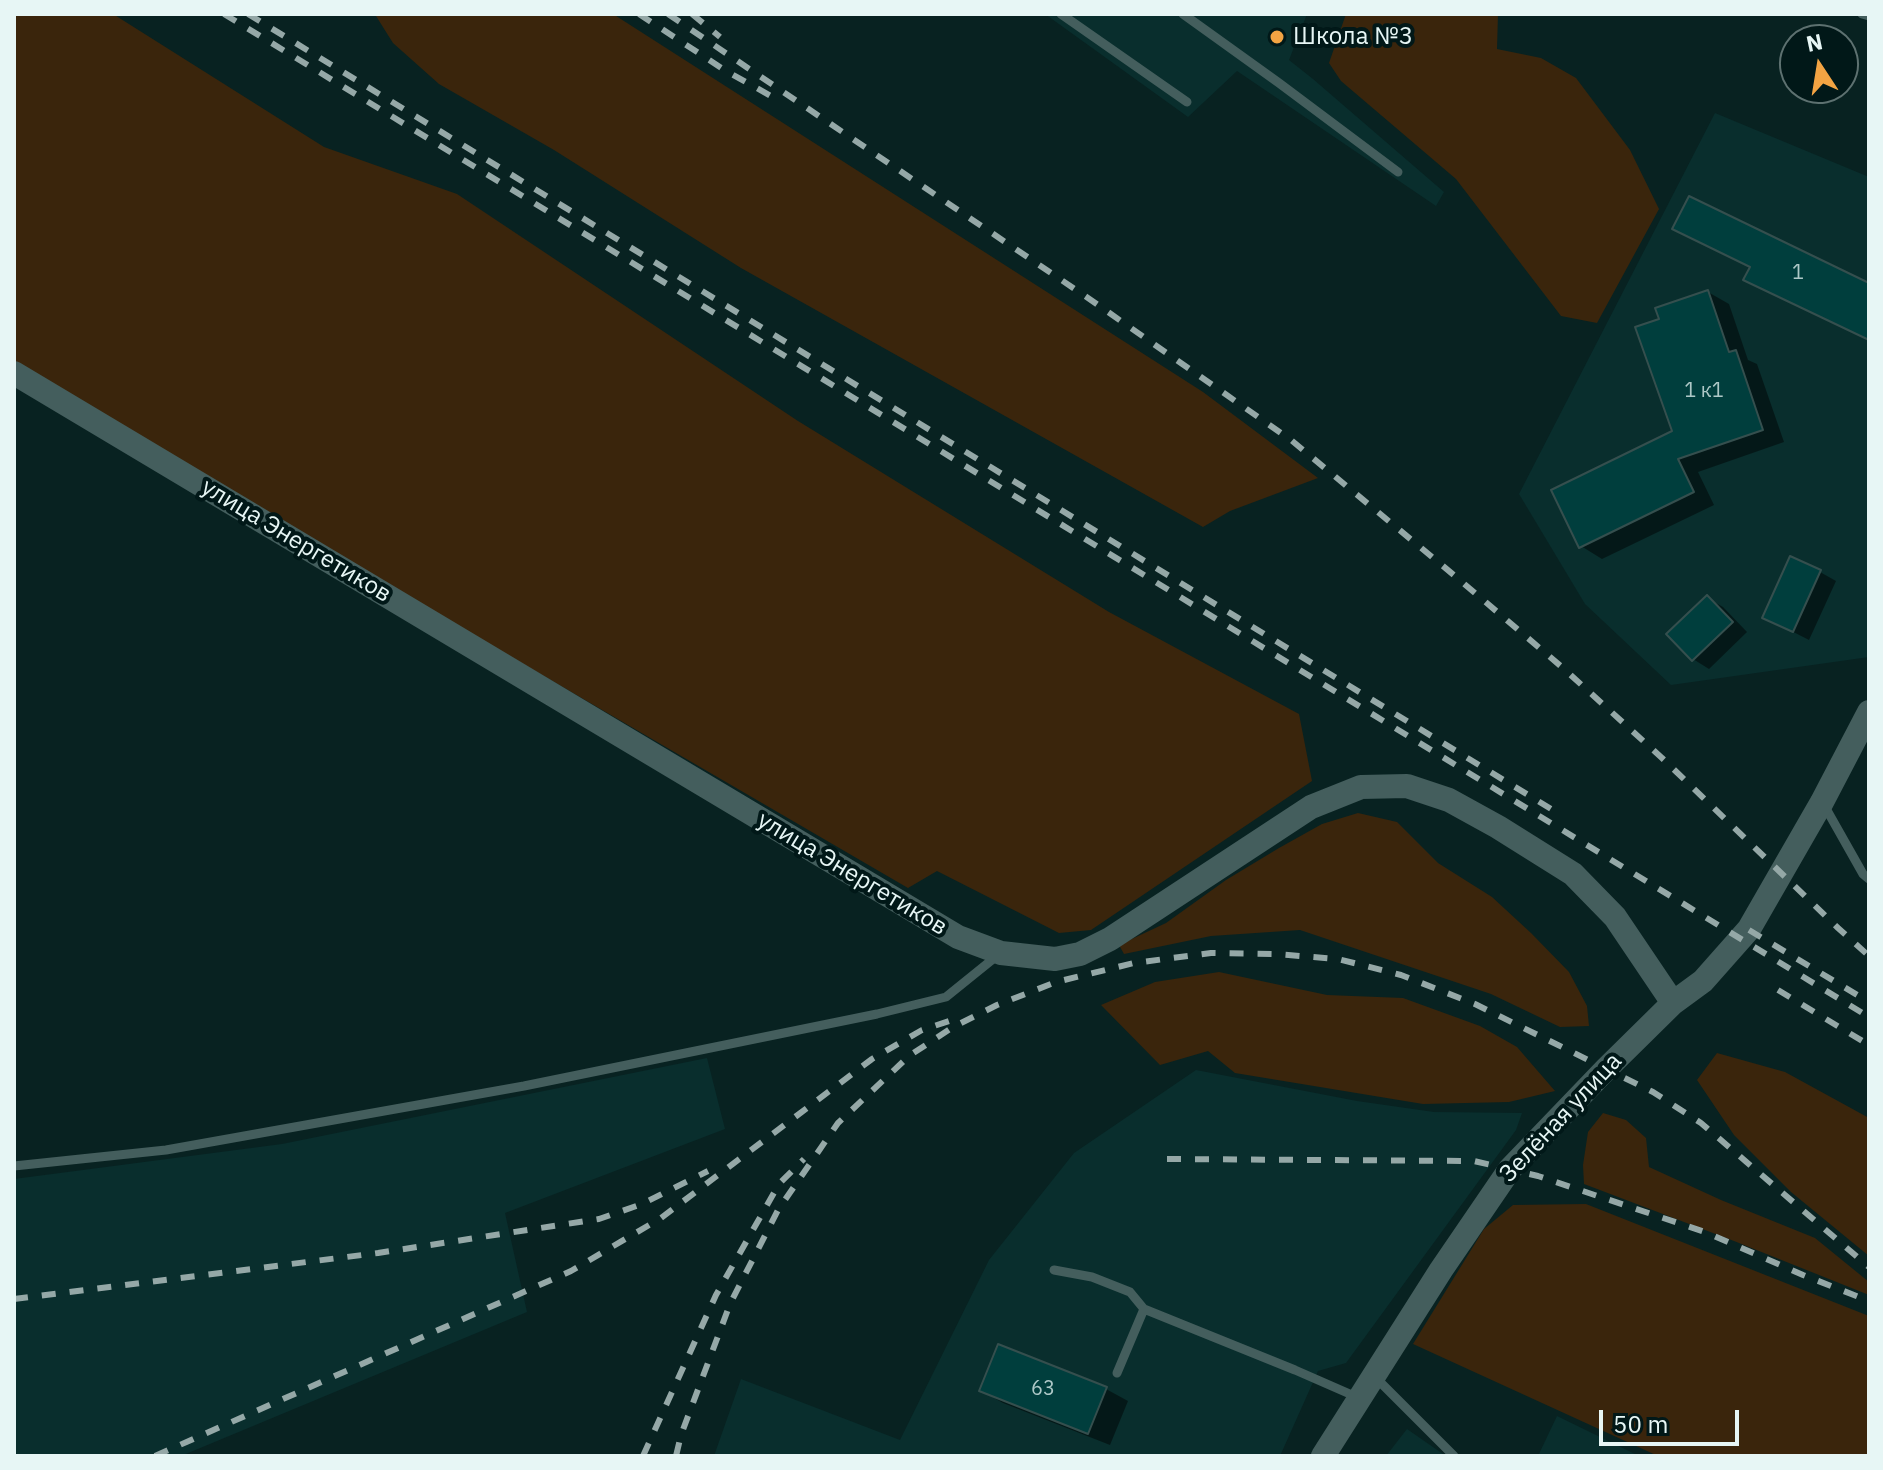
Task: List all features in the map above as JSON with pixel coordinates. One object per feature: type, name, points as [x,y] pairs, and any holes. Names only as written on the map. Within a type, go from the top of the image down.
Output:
[{"type":"street","name":"улица Энергетиков","points":[[14,373],[958,937],[1001,953],[1055,959],[1080,954],[1110,939],[1311,807],[1361,787],[1407,786],[1449,800],[1573,874],[1615,917],[1673,1003]]},
{"type":"street","name":"Зелёная улица","points":[[1323,1456],[1441,1270],[1510,1169],[1622,1052],[1673,1003],[1703,981],[1749,929],[1822,802],[1869,712]]},
{"type":"lane","points":[[1061,14],[1187,102]]},
{"type":"lane","points":[[1183,14],[1398,172]]},
{"type":"lane","points":[[1862,14],[1869,16]]},
{"type":"lane","points":[[1822,802],[1863,874],[1869,879]]},
{"type":"lane","points":[[14,1166],[166,1150],[524,1086],[877,1014],[946,997],[1001,953]]},
{"type":"lane","points":[[1054,1270],[1092,1277],[1130,1292],[1144,1309],[1359,1398]]},
{"type":"lane","points":[[1117,1373],[1144,1309]]},
{"type":"lane","points":[[1373,1375],[1454,1456]]},
{"type":"shaded area","points":[[14,14],[113,14],[324,147],[457,194],[798,421],[1109,612],[1299,714],[1312,781],[1091,930],[1059,933],[937,871],[908,888],[202,477],[14,363]]},
{"type":"shaded area","points":[[369,14],[613,14],[1203,392],[1318,478],[1230,511],[1203,527],[741,268],[554,150],[439,84],[393,43],[376,16]]},
{"type":"shaded area","points":[[1045,14],[1307,14],[1289,60],[1444,192],[1436,206],[1237,71],[1188,117]]},
{"type":"shaded area","points":[[1346,14],[1498,14],[1497,49],[1541,58],[1576,78],[1630,150],[1659,209],[1597,323],[1561,316],[1456,179],[1341,81],[1329,63]]},
{"type":"shaded area","points":[[1715,113],[1869,177],[1869,657],[1671,685],[1585,604],[1519,494]]},
{"type":"shaded area","points":[[1358,813],[1397,822],[1438,863],[1492,897],[1569,972],[1587,1006],[1589,1026],[1560,1027],[1491,994],[1300,930],[1211,936],[1124,954],[1119,945],[1166,923],[1226,880],[1279,848],[1322,824]]},
{"type":"shaded area","points":[[1219,972],[1327,995],[1403,998],[1480,1026],[1517,1047],[1555,1091],[1509,1102],[1423,1104],[1235,1073],[1208,1051],[1160,1065],[1101,1005],[1155,982]]},
{"type":"shaded area","points":[[1717,1053],[1785,1072],[1869,1118],[1869,1256],[1791,1192],[1734,1135],[1697,1080]]},
{"type":"shaded area","points":[[707,1058],[725,1129],[505,1213],[527,1312],[181,1456],[14,1456],[14,1179],[282,1144]]},
{"type":"shaded area","points":[[1196,1070],[1357,1101],[1434,1112],[1522,1113],[1516,1130],[1346,1363],[1318,1371],[1280,1456],[714,1456],[741,1379],[900,1440],[989,1260],[1074,1153]]},
{"type":"shaded area","points":[[1603,1113],[1626,1120],[1646,1138],[1649,1167],[1815,1238],[1869,1282],[1869,1295],[1584,1184],[1583,1165],[1588,1132]]},
{"type":"shaded area","points":[[1586,1204],[1869,1316],[1869,1456],[1658,1456],[1413,1344],[1484,1229],[1513,1205]]},
{"type":"shaded area","points":[[1557,1416],[1639,1456],[1538,1456]]},
{"type":"shaded area","points":[[1407,1429],[1443,1454],[1444,1456],[1386,1456]]},
{"type":"building","points":[[1689,196],[1869,283],[1869,340],[1743,280],[1750,267],[1672,229]]},
{"type":"building","points":[[1708,290],[1729,352],[1736,350],[1763,430],[1678,459],[1694,492],[1579,548],[1551,490],[1672,431],[1635,327],[1659,319],[1655,308]]},
{"type":"building","points":[[1790,556],[1821,570],[1793,632],[1762,618]]},
{"type":"building","points":[[1707,595],[1733,622],[1692,661],[1666,634]]},
{"type":"building","points":[[998,1344],[1107,1387],[1088,1434],[979,1391]]},
{"type":"railway","points":[[224,14],[1869,1017]]},
{"type":"railway","points":[[248,14],[1561,815]]},
{"type":"railway","points":[[639,14],[726,71],[780,101]]},
{"type":"railway","points":[[668,14],[1088,298],[1291,440],[1563,668],[1869,956]]},
{"type":"railway","points":[[692,14],[720,37]]},
{"type":"railway","points":[[1749,930],[1869,1002]]},
{"type":"railway","points":[[676,1456],[730,1304],[778,1210],[838,1123],[909,1056],[953,1027],[997,1005],[1056,982],[1134,963],[1211,953],[1338,959],[1401,975],[1475,1004],[1653,1092],[1701,1123],[1869,1267]]},
{"type":"railway","points":[[1778,990],[1869,1045]]},
{"type":"railway","points":[[155,1456],[571,1271],[661,1218],[872,1059],[922,1030],[952,1020]]},
{"type":"railway","points":[[643,1456],[716,1295],[779,1184],[804,1159]]},
{"type":"railway","points":[[1167,1159],[1474,1161],[1538,1176],[1705,1232],[1869,1301]]},
{"type":"railway","points":[[14,1299],[378,1253],[599,1219],[642,1204],[708,1171]]},
{"type":"place","name":"Школа №3","points":[[1277,37]]}]
